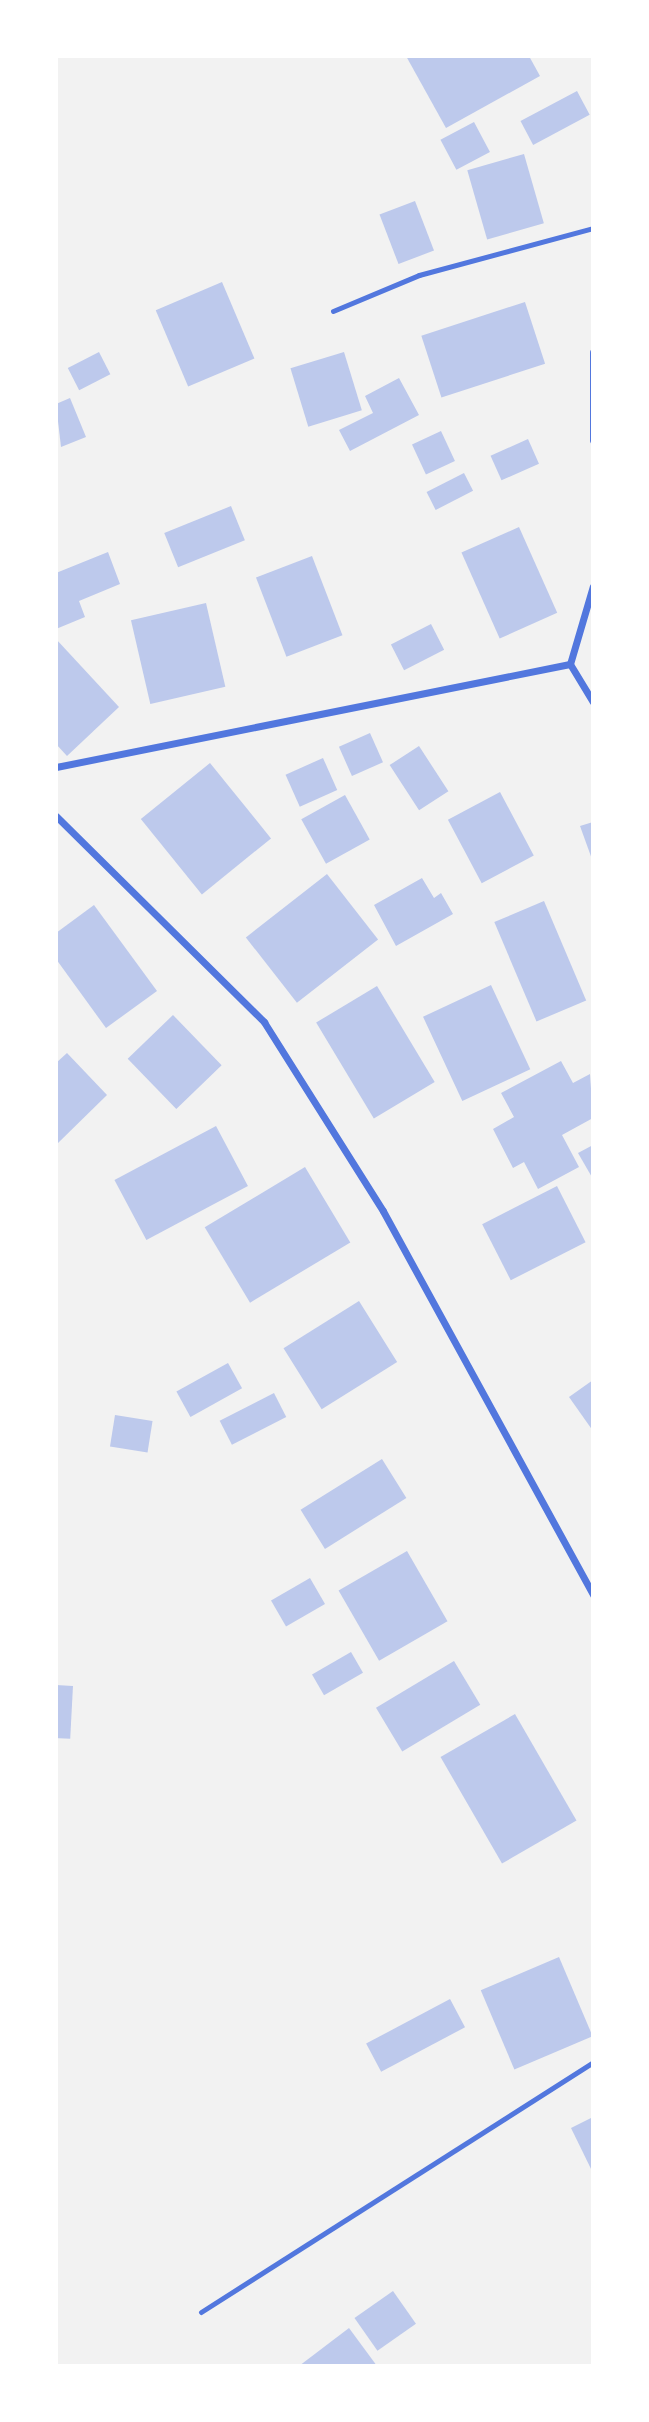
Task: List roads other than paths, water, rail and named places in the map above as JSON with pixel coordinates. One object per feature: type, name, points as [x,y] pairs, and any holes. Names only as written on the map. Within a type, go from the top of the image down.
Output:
[{"type":"street","points":[[593,352],[593,440]]},
{"type":"street","points":[[593,586],[570,664],[593,702]]},
{"type":"street","points":[[56,767],[570,664]]},
{"type":"street","points":[[56,816],[264,1022],[383,1211],[593,1595]]},
{"type":"lane","points":[[333,311],[495,251],[593,228]]},
{"type":"lane","points":[[201,2312],[593,2062]]}]
